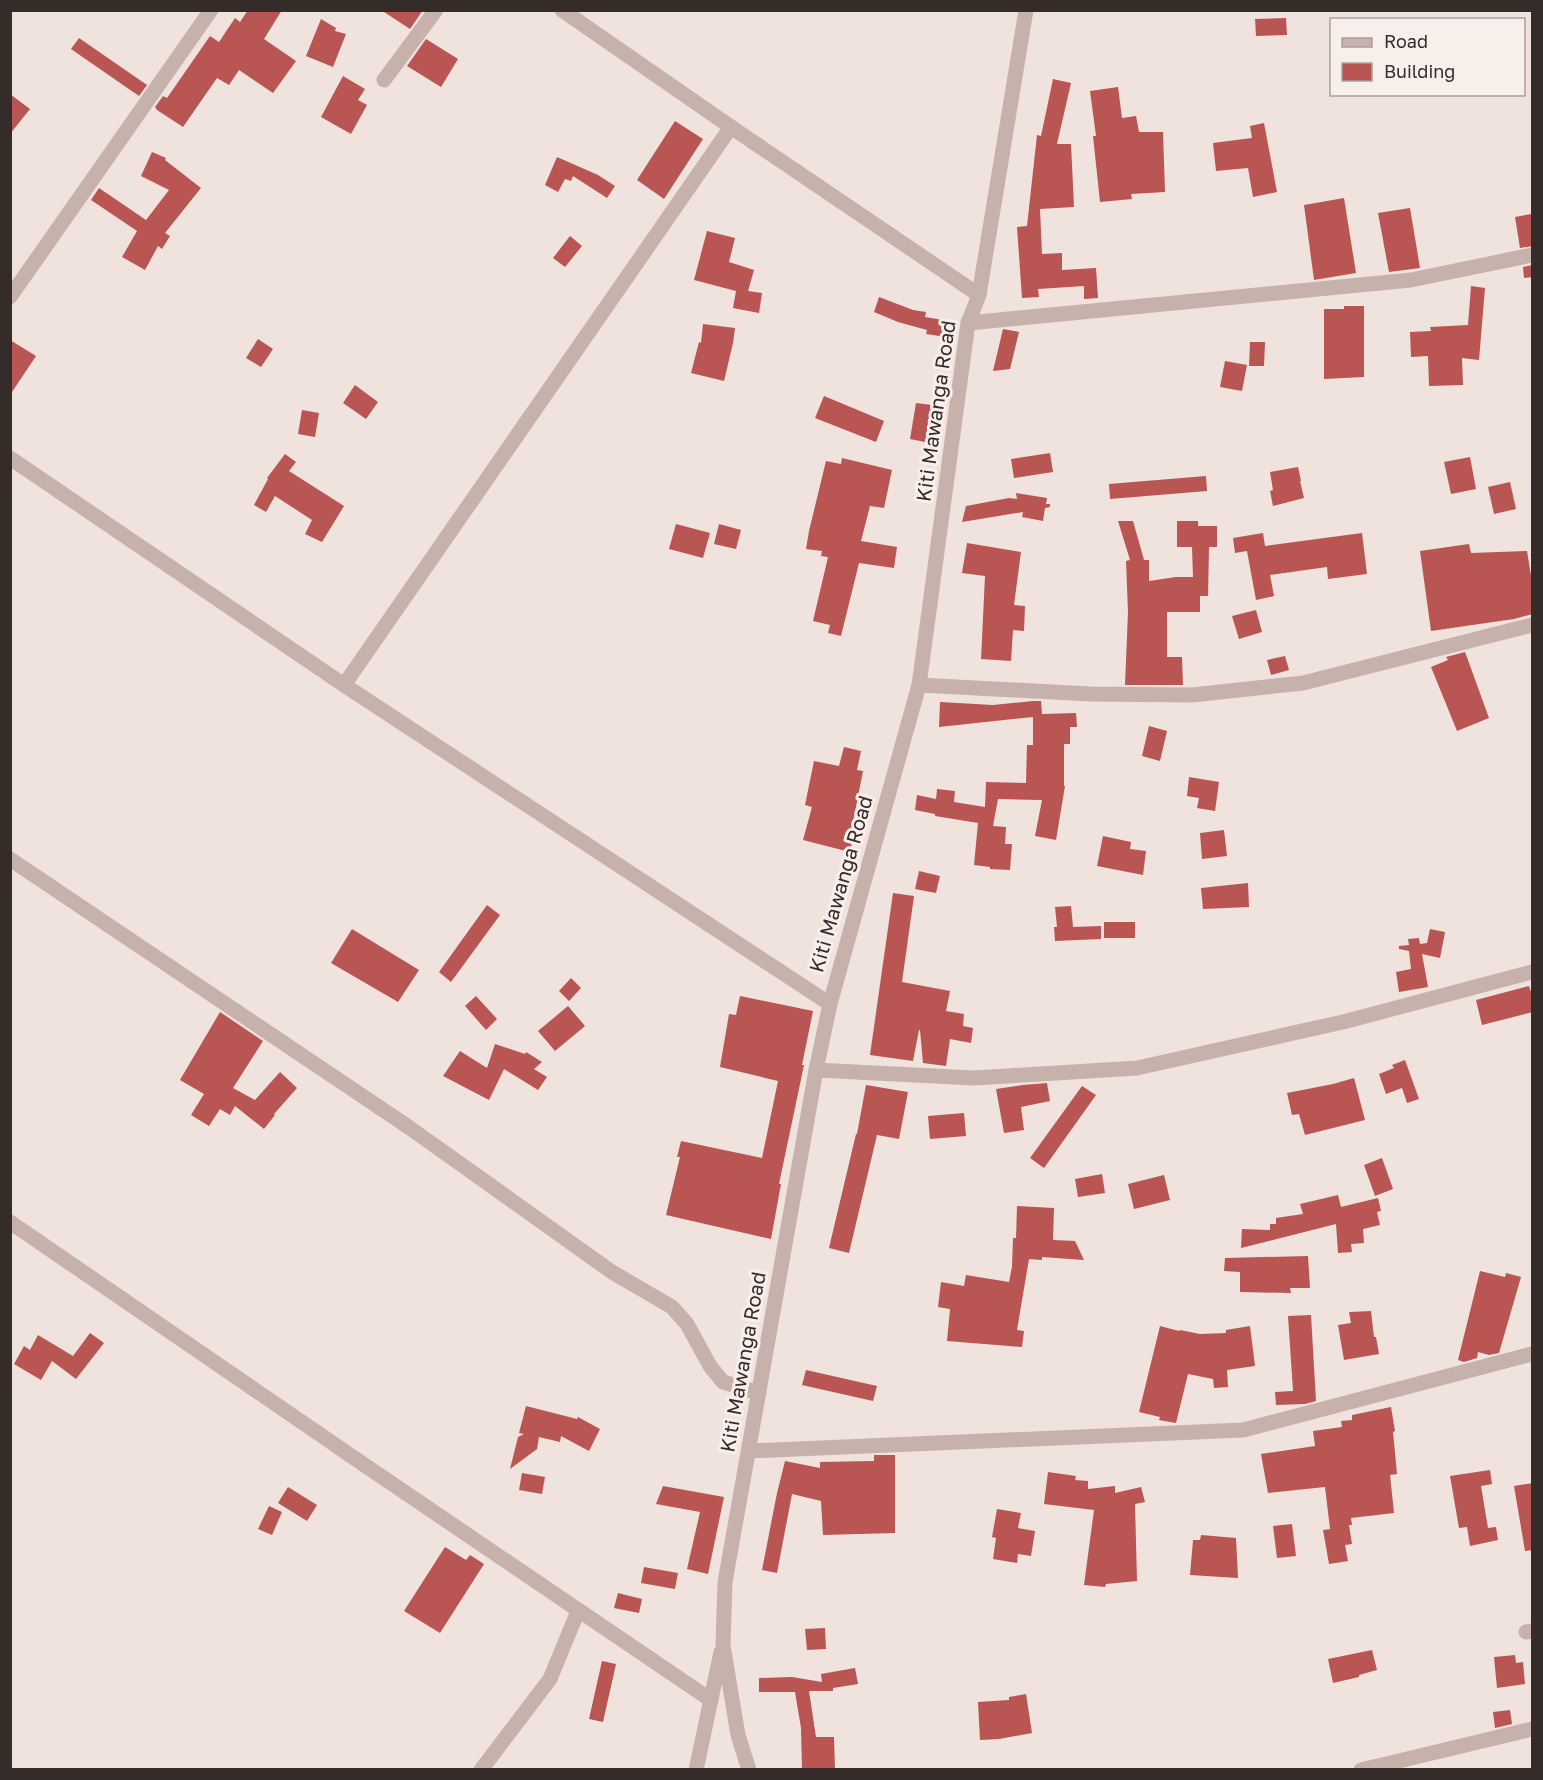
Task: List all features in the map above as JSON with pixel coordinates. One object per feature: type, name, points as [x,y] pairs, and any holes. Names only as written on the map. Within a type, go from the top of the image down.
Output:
[{"type":"street","points":[[10,297],[211,10]]},
{"type":"street","points":[[384,80],[436,10]]},
{"type":"street","points":[[562,10],[979,295]]},
{"type":"street","name":"Kiti Mawanga Road","points":[[749,1770],[738,1735],[723,1645],[725,1582],[816,1070],[830,1004],[919,685],[968,323],[979,295],[1026,10]]},
{"type":"street","points":[[344,685],[731,127]]},
{"type":"street","points":[[968,323],[1411,280],[1533,255]]},
{"type":"street","points":[[10,458],[344,685],[830,1004]]},
{"type":"street","points":[[919,685],[1090,694],[1203,694],[1303,683],[1533,625]]},
{"type":"street","points":[[10,859],[410,1128],[612,1272],[672,1307],[687,1324],[710,1366],[723,1382],[759,1393]]},
{"type":"street","points":[[816,1070],[974,1078],[1137,1068],[1343,1022],[1533,972]]},
{"type":"street","points":[[10,1221],[711,1700]]},
{"type":"street","points":[[749,1451],[1243,1430],[1533,1354]]},
{"type":"street","points":[[481,1770],[550,1679],[578,1611]]},
{"type":"street","points":[[696,1770],[723,1645]]},
{"type":"street","points":[[1361,1770],[1533,1729]]},
{"type":"building","points":[[248,10],[282,10],[264,39],[296,61],[273,93],[239,70],[229,85],[217,78],[183,127],[157,110],[155,107],[163,96],[167,98],[210,36],[219,42],[235,18],[240,22]]},
{"type":"building","points":[[381,10],[423,10],[410,29]]},
{"type":"building","points":[[1286,18],[1287,35],[1256,36],[1255,19]]},
{"type":"building","points":[[321,19],[336,28],[335,31],[346,34],[333,67],[306,56]]},
{"type":"building","points":[[79,38],[147,85],[139,96],[71,49]]},
{"type":"building","points":[[426,39],[458,59],[441,87],[407,66]]},
{"type":"building","points":[[343,76],[365,89],[358,100],[367,105],[351,134],[321,117]]},
{"type":"building","points":[[1053,79],[1071,83],[1057,144],[1071,144],[1074,207],[1040,209],[1042,254],[1062,253],[1062,270],[1096,268],[1098,298],[1084,299],[1084,286],[1038,289],[1039,297],[1022,298],[1017,227],[1027,226],[1037,135],[1041,136]]},
{"type":"building","points":[[1118,87],[1122,118],[1136,116],[1139,132],[1163,132],[1165,192],[1131,194],[1132,199],[1100,202],[1093,136],[1096,136],[1090,91]]},
{"type":"building","points":[[10,94],[30,109],[10,134]]},
{"type":"building","points":[[675,121],[703,139],[664,199],[637,180]]},
{"type":"building","points":[[1264,123],[1277,192],[1253,197],[1248,168],[1216,171],[1213,143],[1252,138],[1250,126]]},
{"type":"building","points":[[152,152],[166,158],[165,160],[201,188],[165,233],[170,236],[162,249],[158,246],[145,270],[122,257],[137,231],[91,200],[99,188],[146,220],[169,190],[141,176]]},
{"type":"building","points":[[557,157],[598,175],[615,186],[607,198],[573,176],[571,181],[565,179],[558,192],[545,185]]},
{"type":"building","points":[[1344,198],[1356,273],[1314,280],[1304,205]]},
{"type":"building","points":[[1410,208],[1420,268],[1389,272],[1378,213]]},
{"type":"building","points":[[1531,214],[1533,246],[1520,248],[1515,217]]},
{"type":"building","points":[[707,231],[735,238],[729,262],[754,270],[748,291],[762,293],[759,313],[733,308],[736,291],[694,280]]},
{"type":"building","points":[[570,236],[582,246],[565,267],[553,258]]},
{"type":"building","points":[[1533,265],[1533,277],[1524,278],[1523,267]]},
{"type":"building","points":[[1471,286],[1485,288],[1479,360],[1462,358],[1463,385],[1429,386],[1428,356],[1411,357],[1410,332],[1431,331],[1430,327],[1468,325]]},
{"type":"building","points":[[879,297],[913,310],[926,312],[925,317],[949,321],[946,337],[926,334],[927,330],[874,312]]},
{"type":"building","points":[[1344,306],[1364,306],[1364,377],[1324,379],[1324,309],[1344,309]]},
{"type":"building","points":[[703,324],[735,328],[724,381],[691,373],[699,342],[701,343]]},
{"type":"building","points":[[1003,329],[1019,332],[1010,369],[993,371]]},
{"type":"building","points":[[258,339],[273,349],[261,367],[246,358]]},
{"type":"building","points":[[10,340],[36,356],[10,395]]},
{"type":"building","points":[[1250,342],[1265,342],[1264,366],[1249,366]]},
{"type":"building","points":[[1225,361],[1247,365],[1242,391],[1220,387]]},
{"type":"building","points":[[355,385],[378,402],[366,419],[343,403]]},
{"type":"building","points":[[824,396],[884,421],[876,442],[815,418]]},
{"type":"building","points":[[916,403],[932,405],[925,442],[910,439]]},
{"type":"building","points":[[302,410],[319,413],[315,437],[298,434]]},
{"type":"building","points":[[1050,453],[1053,472],[1014,478],[1011,459]]},
{"type":"building","points":[[285,454],[296,462],[289,471],[344,506],[322,542],[305,534],[312,520],[275,496],[266,512],[254,505],[267,478]]},
{"type":"building","points":[[1470,457],[1476,489],[1451,494],[1444,462]]},
{"type":"building","points":[[842,458],[892,470],[884,508],[870,506],[861,541],[897,547],[894,568],[859,563],[841,636],[828,633],[830,625],[813,621],[828,557],[821,556],[822,551],[806,549],[826,461],[841,464]]},
{"type":"building","points":[[1298,467],[1304,498],[1273,506],[1270,472]]},
{"type":"building","points":[[1206,476],[1207,491],[1110,499],[1109,484]]},
{"type":"building","points":[[1510,482],[1516,509],[1494,514],[1488,487]]},
{"type":"building","points":[[1016,493],[1047,498],[1046,504],[1050,504],[1050,507],[1045,508],[1043,521],[1022,517],[1023,512],[962,522],[966,506],[1009,498],[1017,499]]},
{"type":"building","points":[[1118,521],[1133,521],[1144,560],[1149,560],[1149,581],[1193,577],[1192,547],[1177,547],[1177,521],[1198,521],[1198,526],[1217,526],[1217,547],[1209,547],[1208,596],[1200,596],[1200,612],[1167,612],[1167,657],[1182,657],[1183,685],[1125,685],[1128,612],[1126,561],[1130,560]]},
{"type":"building","points":[[676,524],[710,533],[703,558],[669,549]]},
{"type":"building","points":[[719,524],[741,530],[736,549],[714,544]]},
{"type":"building","points":[[1263,533],[1265,546],[1362,533],[1367,574],[1328,579],[1327,567],[1270,575],[1274,596],[1256,600],[1247,551],[1235,553],[1233,538]]},
{"type":"building","points":[[967,543],[1021,552],[1014,605],[1025,606],[1024,631],[1013,630],[1011,661],[981,659],[985,576],[962,573]]},
{"type":"building","points":[[1469,544],[1471,553],[1527,551],[1533,588],[1533,614],[1514,619],[1431,631],[1420,551]]},
{"type":"building","points":[[1256,610],[1262,632],[1239,639],[1232,616]]},
{"type":"building","points":[[1465,652],[1489,718],[1457,731],[1431,667],[1448,660],[1446,657]]},
{"type":"building","points":[[1285,656],[1289,670],[1271,675],[1267,660]]},
{"type":"building","points":[[1041,701],[1042,714],[1076,713],[1077,727],[1070,727],[1070,744],[1064,744],[1065,786],[1056,840],[1035,836],[1042,800],[998,799],[993,826],[1006,827],[1005,844],[1012,844],[1010,870],[974,865],[978,823],[935,816],[935,814],[915,810],[917,795],[936,799],[937,789],[955,791],[954,802],[985,807],[986,782],[1026,783],[1027,745],[1033,745],[1033,717],[939,727],[940,702],[993,705]]},
{"type":"building","points":[[1149,726],[1167,731],[1160,761],[1142,756]]},
{"type":"building","points":[[844,747],[861,751],[857,770],[863,771],[850,837],[853,837],[850,852],[803,840],[812,807],[805,805],[814,761],[839,766]]},
{"type":"building","points":[[1189,777],[1219,782],[1215,811],[1197,808],[1199,798],[1187,796]]},
{"type":"building","points":[[1224,830],[1227,856],[1202,859],[1200,833]]},
{"type":"building","points":[[1103,836],[1131,842],[1130,849],[1146,851],[1143,875],[1097,866]]},
{"type":"building","points":[[919,871],[940,876],[936,893],[915,889]]},
{"type":"building","points":[[1248,883],[1249,907],[1203,909],[1201,888]]},
{"type":"building","points":[[893,893],[914,896],[902,982],[950,991],[946,1011],[964,1014],[963,1026],[973,1028],[971,1043],[950,1039],[946,1066],[923,1063],[920,1030],[913,1061],[870,1055]]},
{"type":"building","points":[[487,905],[500,915],[451,982],[439,972]]},
{"type":"building","points":[[1071,906],[1073,927],[1101,926],[1101,939],[1055,941],[1054,927],[1057,927],[1055,907]]},
{"type":"building","points":[[1104,922],[1135,922],[1135,938],[1104,938]]},
{"type":"building","points":[[352,929],[419,970],[398,1002],[331,963]]},
{"type":"building","points":[[1430,929],[1445,932],[1440,958],[1422,954],[1428,987],[1399,992],[1396,972],[1411,969],[1409,951],[1399,949],[1399,946],[1409,945],[1408,939],[1419,938],[1420,944],[1427,943]]},
{"type":"building","points":[[571,978],[581,988],[569,1001],[559,991]]},
{"type":"building","points":[[1529,986],[1533,998],[1533,1012],[1482,1025],[1476,1000]]},
{"type":"building","points":[[476,996],[497,1019],[486,1030],[465,1006]]},
{"type":"building","points":[[740,996],[813,1011],[779,1184],[781,1184],[771,1239],[666,1215],[680,1157],[677,1157],[681,1141],[762,1158],[778,1081],[720,1067],[729,1014],[736,1015]]},
{"type":"building","points":[[568,1006],[585,1026],[555,1051],[538,1031]]},
{"type":"building","points":[[220,1012],[263,1041],[233,1088],[255,1100],[280,1072],[297,1088],[264,1129],[235,1106],[230,1115],[220,1109],[209,1126],[191,1115],[204,1094],[180,1080]]},
{"type":"building","points":[[495,1044],[525,1054],[526,1052],[542,1062],[534,1069],[547,1077],[538,1090],[504,1069],[489,1100],[443,1076],[460,1051],[487,1068]]},
{"type":"building","points":[[1405,1060],[1419,1099],[1407,1103],[1402,1088],[1386,1094],[1379,1074],[1394,1068],[1392,1065]]},
{"type":"building","points":[[1354,1078],[1365,1120],[1305,1135],[1299,1114],[1292,1115],[1287,1093]]},
{"type":"building","points":[[1047,1083],[1050,1101],[1021,1107],[1024,1130],[1004,1133],[996,1089]]},
{"type":"building","points":[[866,1085],[908,1092],[899,1139],[877,1135],[849,1253],[829,1248],[857,1134]]},
{"type":"building","points":[[1082,1086],[1096,1095],[1044,1168],[1030,1158]]},
{"type":"building","points":[[964,1113],[966,1136],[930,1139],[928,1116]]},
{"type":"building","points":[[1382,1158],[1393,1189],[1375,1196],[1364,1165]]},
{"type":"building","points":[[1102,1174],[1105,1193],[1078,1197],[1075,1179]]},
{"type":"building","points":[[1164,1175],[1170,1200],[1134,1209],[1128,1184]]},
{"type":"building","points":[[1338,1195],[1341,1207],[1378,1198],[1381,1211],[1377,1212],[1380,1225],[1363,1229],[1364,1243],[1351,1244],[1352,1252],[1338,1253],[1336,1224],[1241,1248],[1242,1229],[1270,1230],[1270,1224],[1276,1224],[1276,1218],[1303,1214],[1300,1204]]},
{"type":"building","points":[[1017,1206],[1054,1208],[1053,1240],[1075,1241],[1084,1260],[1042,1257],[1042,1260],[1029,1259],[1017,1330],[1024,1331],[1022,1347],[947,1341],[950,1309],[938,1307],[941,1282],[964,1286],[966,1275],[1009,1282],[1013,1238],[1016,1238]]},
{"type":"building","points":[[1308,1256],[1310,1288],[1290,1288],[1291,1293],[1240,1292],[1240,1272],[1224,1271],[1225,1258]]},
{"type":"building","points":[[1480,1271],[1505,1277],[1506,1273],[1521,1277],[1499,1353],[1489,1355],[1478,1352],[1477,1358],[1464,1362],[1458,1360]]},
{"type":"building","points":[[1371,1311],[1374,1337],[1376,1337],[1379,1354],[1344,1360],[1338,1325],[1351,1323],[1349,1312]]},
{"type":"building","points":[[1311,1315],[1316,1401],[1305,1404],[1276,1405],[1275,1392],[1293,1391],[1288,1316]]},
{"type":"building","points":[[1160,1326],[1200,1334],[1226,1333],[1226,1330],[1250,1326],[1255,1366],[1227,1370],[1228,1387],[1214,1388],[1213,1379],[1188,1374],[1176,1423],[1159,1420],[1160,1417],[1139,1412]]},
{"type":"building","points":[[90,1333],[104,1343],[76,1379],[52,1361],[41,1380],[14,1364],[24,1346],[30,1350],[38,1335],[73,1356]]},
{"type":"building","points":[[806,1370],[877,1386],[873,1401],[802,1385]]},
{"type":"building","points":[[526,1406],[577,1419],[578,1417],[600,1429],[589,1451],[561,1436],[560,1442],[539,1437],[537,1449],[510,1469],[518,1437],[524,1434],[519,1433]]},
{"type":"building","points":[[1391,1407],[1395,1431],[1393,1432],[1397,1474],[1390,1475],[1394,1513],[1351,1518],[1352,1525],[1349,1525],[1352,1544],[1345,1545],[1348,1561],[1329,1564],[1323,1530],[1330,1529],[1325,1487],[1268,1493],[1261,1454],[1315,1446],[1313,1431],[1342,1427],[1341,1421],[1352,1420],[1352,1415]]},
{"type":"building","points":[[874,1455],[895,1455],[895,1533],[823,1535],[821,1501],[792,1494],[777,1573],[762,1570],[785,1461],[820,1468],[820,1462],[874,1461]]},
{"type":"building","points":[[1490,1470],[1492,1484],[1481,1486],[1488,1528],[1496,1527],[1498,1540],[1470,1546],[1467,1527],[1459,1528],[1450,1476]]},
{"type":"building","points":[[1048,1472],[1076,1476],[1075,1480],[1088,1481],[1088,1489],[1115,1486],[1115,1493],[1141,1487],[1145,1502],[1135,1504],[1137,1581],[1106,1584],[1105,1587],[1084,1585],[1094,1510],[1044,1504]]},
{"type":"building","points":[[522,1473],[545,1477],[542,1494],[519,1490]]},
{"type":"building","points":[[1533,1483],[1533,1550],[1525,1551],[1514,1486]]},
{"type":"building","points":[[663,1486],[724,1497],[708,1574],[687,1569],[700,1512],[656,1504]]},
{"type":"building","points":[[288,1487],[317,1505],[307,1521],[278,1503]]},
{"type":"building","points":[[269,1506],[282,1512],[272,1535],[258,1529]]},
{"type":"building","points":[[997,1509],[1021,1513],[1018,1528],[1035,1531],[1031,1556],[1018,1554],[1017,1563],[993,1559],[996,1538],[992,1537]]},
{"type":"building","points":[[1292,1524],[1296,1556],[1277,1558],[1273,1526]]},
{"type":"building","points":[[1201,1535],[1236,1538],[1238,1578],[1190,1575],[1193,1540],[1200,1540]]},
{"type":"building","points":[[445,1547],[466,1560],[470,1555],[484,1564],[440,1633],[404,1611]]},
{"type":"building","points":[[644,1567],[678,1573],[675,1589],[641,1583]]},
{"type":"building","points":[[618,1593],[642,1599],[639,1613],[614,1608]]},
{"type":"building","points":[[825,1628],[826,1649],[807,1650],[805,1629]]},
{"type":"building","points":[[1372,1650],[1377,1670],[1333,1683],[1328,1659]]},
{"type":"building","points":[[1515,1655],[1516,1663],[1523,1662],[1525,1684],[1497,1688],[1494,1657]]},
{"type":"building","points":[[602,1661],[616,1664],[603,1722],[589,1719]]},
{"type":"building","points":[[855,1668],[858,1684],[833,1688],[833,1691],[809,1691],[816,1737],[834,1737],[835,1770],[802,1770],[801,1728],[795,1692],[759,1692],[759,1678],[792,1677],[822,1682],[821,1674]]},
{"type":"building","points":[[1026,1694],[1032,1733],[980,1740],[978,1702],[1009,1700],[1009,1697]]},
{"type":"building","points":[[1510,1710],[1512,1724],[1495,1728],[1493,1712]]}]
